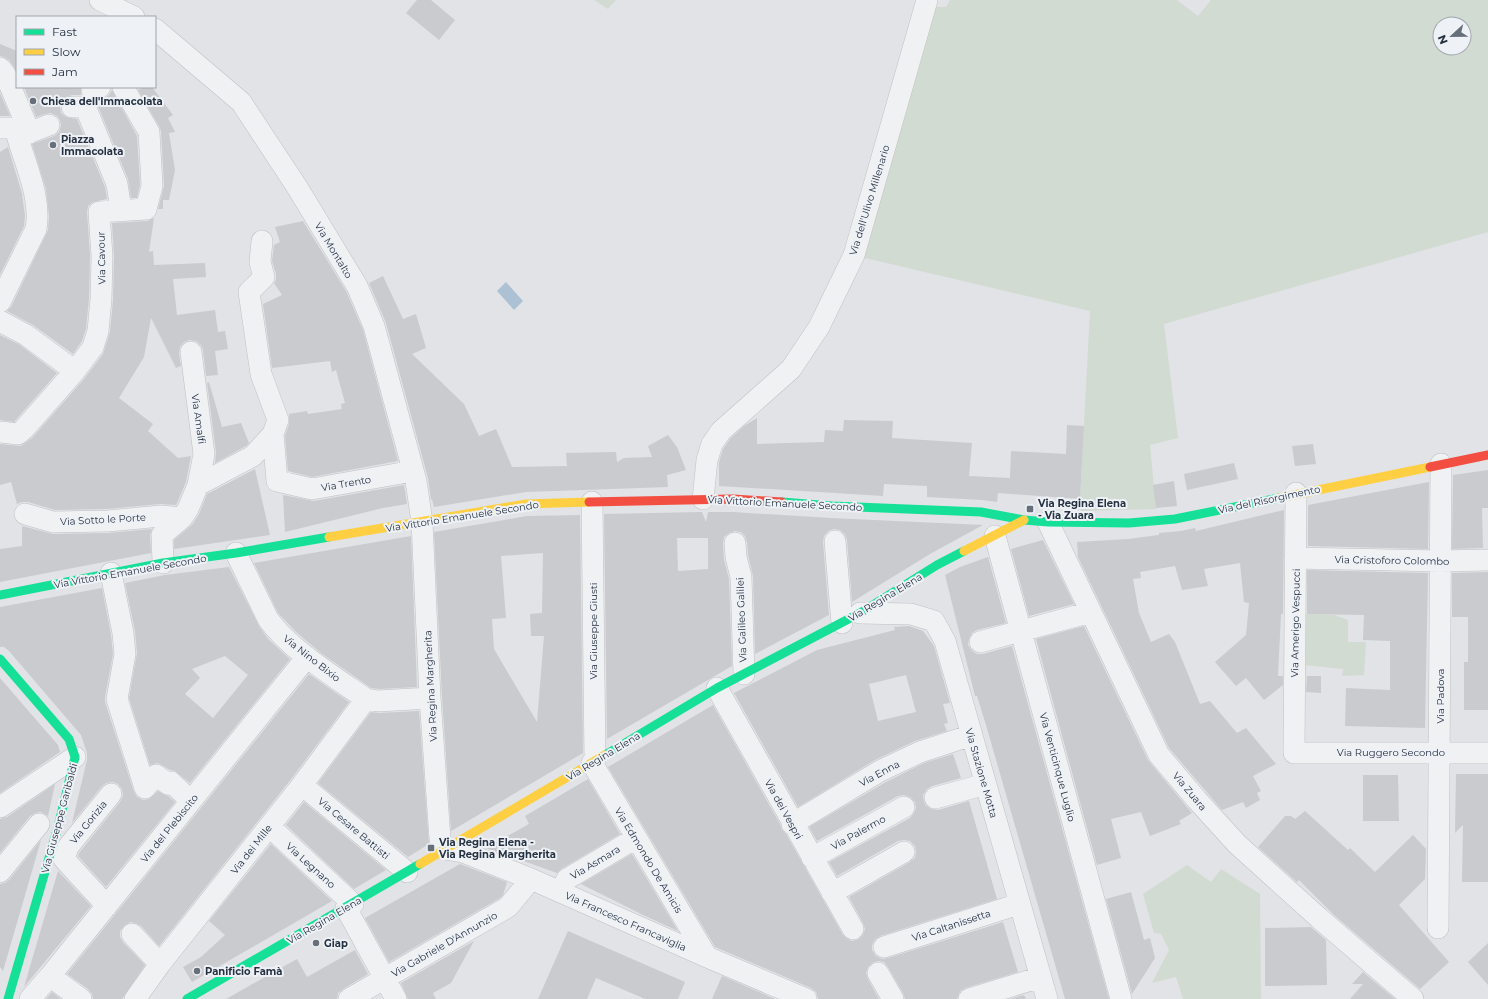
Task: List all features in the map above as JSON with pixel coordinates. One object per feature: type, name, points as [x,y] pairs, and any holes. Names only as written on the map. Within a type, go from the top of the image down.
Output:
[{"type":"street","points":[[100,0],[132,16]]},
{"type":"street","name":"Via dell'Ulivo Millenario","points":[[703,499],[707,460],[712,444],[721,431],[791,369],[819,326],[854,255],[927,0]]},
{"type":"street","name":"Via Montalto","points":[[156,30],[241,102],[297,187],[357,286],[374,326],[413,471],[422,522]]},
{"type":"street","points":[[0,68],[5,74],[18,133],[29,173],[38,221],[36,229],[0,302]]},
{"type":"street","name":"Via Cavour","points":[[0,432],[18,434],[75,371],[93,348],[98,331],[101,299],[102,256],[99,212],[146,209],[152,186],[148,132],[124,88]]},
{"type":"street","points":[[72,107],[82,107],[86,111],[117,184],[121,210]]},
{"type":"street","points":[[18,133],[49,125]]},
{"type":"street","points":[[198,485],[253,456],[273,434],[278,420],[261,374],[249,292],[264,277],[260,262],[262,241]]},
{"type":"street","points":[[0,321],[26,335],[75,371]]},
{"type":"street","name":"Via Amalfi","points":[[182,518],[188,509],[198,485],[204,454],[191,352]]},
{"type":"street","name":"Via Trento","points":[[273,434],[277,481],[312,489],[413,471]]},
{"type":"street","name":"Via del Risorgimento","points":[[1048,522],[1129,523],[1174,519],[1488,455]]},
{"type":"street","name":"Via Padova","points":[[1438,928],[1441,464]]},
{"type":"street","name":"Via Amerigo Vespucci","points":[[1294,752],[1296,494]]},
{"type":"street","name":"Via Vittorio Emanuele Secondo","points":[[0,595],[163,563],[236,553],[526,504],[733,499],[832,506],[981,512],[1024,520],[1048,522]]},
{"type":"street","name":"Via Giuseppe Giusti","points":[[592,502],[593,762]]},
{"type":"street","name":"Via Sotto le Porte","points":[[25,514],[53,522],[108,521],[161,516],[182,518]]},
{"type":"street","points":[[163,563],[162,535],[182,518]]},
{"type":"street","name":"Via Regina Elena","points":[[187,999],[350,906],[717,688],[842,623],[937,565],[996,536],[1024,520]]},
{"type":"street","name":"Via Regina Margherita","points":[[422,522],[430,698],[440,839],[444,849]]},
{"type":"street","name":"Via Zuara","points":[[1048,522],[1159,755],[1237,844],[1319,918],[1413,999]]},
{"type":"street","name":"Via Venticinque Luglio","points":[[996,536],[1121,999]]},
{"type":"street","points":[[835,541],[842,623]]},
{"type":"street","name":"Via Galileo Galilei","points":[[735,542],[736,557],[741,577],[744,674]]},
{"type":"street","name":"Via Nino Bixio","points":[[236,553],[268,619],[275,629],[307,657],[366,699]]},
{"type":"street","name":"Via Cristoforo Colombo","points":[[1295,558],[1440,561],[1488,560]]},
{"type":"street","points":[[111,574],[123,633],[125,654],[117,699],[145,788],[156,775],[168,784],[172,782],[191,801]]},
{"type":"street","points":[[980,642],[1091,612]]},
{"type":"street","name":"Via Stazione Motta","points":[[860,613],[911,614],[934,620],[945,642],[1047,999]]},
{"type":"street","name":"Via del Plebiscito","points":[[30,999],[107,906],[307,657]]},
{"type":"street","name":"Via Giuseppe Garibaldi","points":[[0,659],[69,739],[75,757],[58,827],[8,999]]},
{"type":"street","name":"Via dei Vespri","points":[[717,688],[792,824],[853,929]]},
{"type":"street","points":[[366,699],[378,701],[430,698]]},
{"type":"street","name":"Via dei Mille","points":[[134,999],[302,785],[366,699]]},
{"type":"street","name":"Via Enna","points":[[792,824],[880,771],[920,752],[972,735]]},
{"type":"street","name":"Via Ruggero Secondo","points":[[1294,752],[1488,753]]},
{"type":"street","points":[[0,807],[75,757]]},
{"type":"street","name":"Via Edmondo De Amicis","points":[[593,762],[636,838],[707,957]]},
{"type":"street","points":[[935,798],[986,784]]},
{"type":"street","name":"Via Cesare Battisti","points":[[302,785],[407,872]]},
{"type":"street","name":"Via Gorizia","points":[[107,906],[64,859],[68,847],[111,794]]},
{"type":"street","name":"Via Palermo","points":[[812,858],[904,807]]},
{"type":"street","points":[[0,872],[39,824]]},
{"type":"street","name":"Via Legnano","points":[[269,826],[350,906],[396,999]]},
{"type":"street","name":"Via Asmara","points":[[560,892],[567,878],[636,838]]},
{"type":"street","name":"Via Francesco Francaviglia","points":[[444,849],[462,852],[532,879],[707,957],[806,999]]},
{"type":"street","points":[[832,893],[904,852]]},
{"type":"street","name":"Via Gabriele D'Annunzio","points":[[349,999],[508,907],[532,879]]},
{"type":"street","name":"Via Caltanissetta","points":[[884,947],[1020,904]]},
{"type":"street","points":[[132,934],[160,964]]},
{"type":"street","points":[[878,973],[893,999]]},
{"type":"street","points":[[50,976],[81,999]]},
{"type":"street","points":[[969,999],[1041,977]]},
{"type":"shaded area","points":[[594,0],[616,0],[608,9]]},
{"type":"shaded area","points":[[950,0],[1177,0],[1198,16],[1211,0],[1488,0],[1488,232],[1164,324],[1178,438],[1150,445],[1156,509],[1081,511],[1080,499],[1090,311],[861,257],[933,7],[946,7]]},
{"type":"shaded area","points":[[1304,614],[1334,615],[1348,620],[1348,642],[1366,642],[1364,675],[1342,676],[1343,669],[1304,665]]},
{"type":"shaded area","points":[[1187,865],[1211,882],[1221,869],[1260,894],[1261,999],[1183,999],[1176,977],[1152,983],[1169,950],[1161,934],[1154,933],[1143,894]]},
{"type":"water","points":[[506,282],[523,301],[514,310],[497,291]]},
{"type":"building","points":[[417,0],[431,0],[455,20],[439,40],[406,13]]},
{"type":"building","points":[[0,44],[16,51],[16,70],[9,60],[0,56]]},
{"type":"building","points":[[24,88],[81,88],[81,95],[72,95],[61,101],[61,113],[66,117],[77,119],[105,187],[107,199],[93,202],[88,206],[87,212],[90,256],[89,298],[86,329],[82,341],[73,354],[33,325],[7,311],[11,307],[48,230],[49,216],[46,189],[32,144],[54,136],[59,132],[61,126],[60,120],[57,116],[51,113],[36,117]]},
{"type":"building","points":[[142,88],[153,88],[173,115],[168,118],[175,132],[169,133],[175,170],[169,200],[163,200],[163,209],[158,209],[164,186],[161,131],[138,90]]},
{"type":"building","points":[[112,90],[137,136],[140,185],[137,198],[131,198],[128,179],[98,106],[94,101],[105,98]]},
{"type":"building","points":[[0,93],[10,116],[0,116]]},
{"type":"building","points":[[8,147],[22,194],[25,216],[24,226],[0,275],[0,152]]},
{"type":"building","points":[[154,218],[149,252],[153,251],[154,265],[205,263],[206,277],[173,279],[177,315],[215,310],[218,332],[225,331],[228,349],[215,351],[218,375],[206,376],[201,345],[196,341],[189,340],[184,342],[180,347],[179,354],[181,366],[176,368],[151,318],[144,357],[119,398],[153,424],[148,431],[178,458],[191,456],[186,482],[177,503],[176,505],[160,504],[107,509],[55,510],[28,502],[17,504],[11,482],[0,485],[0,444],[21,446],[32,438],[84,379],[103,354],[110,332],[113,300],[114,256],[112,223],[147,221]]},
{"type":"building","points":[[303,221],[346,291],[363,330],[398,461],[312,477],[288,471],[285,436],[289,424],[289,414],[307,411],[308,414],[342,409],[341,404],[345,403],[336,370],[332,372],[330,361],[272,368],[263,304],[282,295],[274,283],[276,280],[276,274],[272,261],[274,245],[280,242],[275,227]]},
{"type":"building","points":[[383,276],[403,319],[416,314],[426,348],[412,354],[464,404],[479,436],[496,429],[512,467],[567,466],[566,453],[616,452],[617,462],[624,458],[652,457],[648,446],[668,435],[677,447],[686,470],[667,475],[668,487],[526,492],[434,507],[432,499],[431,500],[428,478],[386,323],[369,283]]},
{"type":"building","points":[[0,335],[20,345],[57,373],[14,422],[0,420]]},
{"type":"building","points":[[209,382],[222,427],[241,423],[249,443],[215,463],[216,452],[207,383]]},
{"type":"building","points":[[757,418],[757,444],[824,442],[825,430],[843,431],[844,420],[893,421],[892,438],[972,443],[969,476],[1010,478],[1011,451],[1066,454],[1067,425],[1084,426],[1080,499],[998,493],[997,502],[927,497],[927,486],[884,484],[883,496],[719,486],[719,462],[723,449],[730,439],[744,426]]},
{"type":"building","points":[[1313,444],[1316,464],[1295,466],[1292,446]]},
{"type":"building","points":[[1234,463],[1238,479],[1187,490],[1184,474]]},
{"type":"building","points":[[255,469],[270,535],[174,549],[174,540],[192,525],[199,514],[207,494]]},
{"type":"building","points":[[1488,470],[1488,508],[1482,508],[1483,548],[1452,549],[1453,475]]},
{"type":"building","points":[[1174,481],[1177,506],[1156,508],[1153,485]]},
{"type":"building","points":[[1429,482],[1428,549],[1308,546],[1308,505]]},
{"type":"building","points":[[404,485],[407,504],[383,508],[285,532],[283,495],[314,501]]},
{"type":"building","points":[[1284,510],[1283,614],[1281,614],[1278,676],[1283,676],[1283,685],[1264,700],[1246,678],[1236,686],[1215,662],[1246,635],[1249,603],[1244,602],[1240,563],[1204,569],[1208,586],[1182,590],[1175,566],[1140,572],[1141,578],[1133,579],[1139,613],[1151,642],[1169,634],[1175,642],[1200,704],[1210,701],[1237,733],[1246,728],[1276,764],[1253,776],[1261,791],[1257,793],[1260,800],[1246,808],[1243,802],[1222,810],[1169,748],[1078,557],[1077,542],[1128,539],[1195,528],[1196,531]]},
{"type":"building","points":[[702,512],[706,522],[708,512],[733,512],[983,525],[930,554],[852,602],[847,540],[845,534],[840,530],[834,529],[828,531],[824,536],[823,542],[829,615],[755,654],[753,576],[748,555],[747,542],[745,536],[741,532],[735,531],[729,533],[724,537],[723,544],[724,560],[729,579],[732,666],[607,739],[604,514]],"holes":[[[677,538],[708,538],[708,569],[678,571]]]},
{"type":"building","points":[[580,515],[583,753],[451,831],[442,697],[434,532],[527,516]],"holes":[[[543,553],[542,613],[530,614],[531,636],[544,636],[537,722],[494,649],[492,619],[506,618],[501,556]]]},
{"type":"building","points":[[22,526],[53,534],[108,533],[152,529],[150,535],[151,553],[0,582],[0,549],[22,546]]},
{"type":"building","points":[[411,536],[417,687],[371,688],[321,653],[296,632],[278,613],[254,563]]},
{"type":"building","points":[[1043,540],[1074,604],[1029,616],[1011,549]]},
{"type":"building","points":[[988,557],[1006,623],[977,630],[972,633],[968,645],[972,651],[977,654],[983,654],[1012,646],[1109,999],[1065,999],[986,725],[977,696],[975,696],[945,575],[960,567]]},
{"type":"building","points":[[229,567],[259,626],[268,639],[290,659],[190,783],[175,771],[170,770],[158,763],[150,765],[129,698],[137,653],[135,631],[125,583],[165,575]],"holes":[[[225,656],[248,675],[213,718],[185,694],[200,678],[192,669]]]},
{"type":"building","points":[[1307,570],[1428,573],[1425,728],[1345,726],[1346,688],[1390,690],[1390,641],[1363,640],[1364,615],[1307,614]]},
{"type":"building","points":[[1488,572],[1488,710],[1464,710],[1464,662],[1468,662],[1468,617],[1452,617],[1452,573]]},
{"type":"building","points":[[102,588],[113,654],[105,702],[134,792],[137,797],[143,800],[149,799],[158,791],[168,796],[175,802],[106,887],[78,856],[120,802],[123,796],[122,789],[118,784],[113,782],[106,783],[72,823],[87,760],[87,753],[81,735],[9,651],[4,647],[0,647],[0,607]]},
{"type":"building","points":[[909,626],[923,631],[934,646],[950,703],[943,704],[948,723],[944,724],[947,731],[915,741],[875,760],[798,807],[734,693],[817,650],[895,630],[894,627]],"holes":[[[906,675],[916,712],[878,721],[869,684]]]},
{"type":"building","points":[[1084,626],[1148,760],[1192,813],[1179,821],[1181,824],[1150,836],[1141,812],[1111,819],[1121,858],[1097,865],[1036,639]]},
{"type":"building","points":[[309,674],[349,702],[292,778],[159,946],[141,926],[136,923],[130,922],[124,926],[120,931],[120,937],[145,965],[122,999],[93,999],[92,994],[88,989],[67,974]]},
{"type":"building","points":[[1307,676],[1321,676],[1321,693],[1306,692]]},
{"type":"building","points":[[0,678],[58,745],[60,752],[0,793]]},
{"type":"building","points":[[713,705],[782,830],[786,834],[843,935],[852,941],[859,939],[863,935],[865,929],[849,897],[910,862],[915,858],[915,846],[910,841],[898,841],[837,876],[829,862],[910,818],[916,808],[915,802],[910,797],[904,795],[898,796],[817,841],[809,827],[886,782],[924,763],[953,754],[961,778],[932,786],[927,789],[923,795],[924,802],[926,806],[938,810],[969,801],[997,899],[880,936],[875,939],[872,945],[872,950],[876,956],[882,959],[888,958],[1003,922],[1018,972],[965,988],[960,991],[957,999],[905,999],[888,967],[884,962],[878,961],[872,963],[868,967],[866,973],[879,999],[818,999],[816,992],[811,988],[715,947],[608,767]]},
{"type":"building","points":[[419,711],[429,844],[408,857],[318,783],[371,712]]},
{"type":"building","points":[[1456,774],[1488,774],[1488,882],[1462,882],[1463,825],[1455,833]]},
{"type":"building","points":[[1363,775],[1398,775],[1399,821],[1363,821]]},
{"type":"building","points":[[588,779],[620,834],[561,869],[557,873],[515,858],[515,860],[486,848],[529,824],[525,816]]},
{"type":"building","points":[[55,784],[48,816],[41,812],[30,816],[0,853],[0,819],[7,817]]},
{"type":"building","points":[[304,802],[386,870],[354,889],[286,825]]},
{"type":"building","points":[[1305,811],[1348,850],[1350,848],[1375,872],[1413,835],[1426,849],[1425,879],[1399,905],[1449,962],[1420,989],[1334,915],[1299,880],[1297,882],[1258,847],[1285,816],[1291,816],[1295,819]]},
{"type":"building","points":[[41,840],[3,971],[0,967],[0,884],[9,880]]},
{"type":"building","points":[[271,844],[332,901],[192,982],[183,967],[201,957],[225,935],[209,921]]},
{"type":"building","points":[[632,854],[678,931],[581,884]]},
{"type":"building","points":[[460,864],[507,882],[503,895],[389,962],[365,918]]},
{"type":"building","points":[[58,871],[91,906],[24,987]]},
{"type":"building","points":[[1131,892],[1144,940],[1150,938],[1155,958],[1132,994],[1106,899]]},
{"type":"building","points":[[1311,927],[1326,940],[1327,985],[1265,986],[1265,928]]},
{"type":"building","points":[[568,931],[685,982],[678,999],[645,999],[596,978],[587,999],[538,999]]},
{"type":"building","points":[[474,941],[451,983],[433,993],[436,999],[408,999],[401,983]]},
{"type":"building","points":[[1488,943],[1488,985],[1468,962]]},
{"type":"building","points":[[355,950],[368,974],[338,993],[337,999],[226,999],[297,959],[307,977]]},
{"type":"building","points":[[1363,972],[1395,999],[1350,999],[1363,984],[1352,984]]},
{"type":"building","points":[[722,976],[775,999],[712,999]]},
{"type":"building","points":[[52,992],[61,999],[46,999]]},
{"type":"building","points":[[1024,995],[1026,999],[1010,999]]},
{"type":"traffic: fast","points":[[782,502],[832,506],[981,512],[1024,520],[1048,522],[1129,523],[1175,519],[1279,498]]},
{"type":"traffic: fast","points":[[0,595],[163,563],[236,553],[329,537]]},
{"type":"traffic: fast","points":[[605,755],[717,688],[860,613],[937,565],[964,551]]},
{"type":"traffic: fast","points":[[0,659],[69,739],[75,757],[58,827],[8,999]]},
{"type":"traffic: fast","points":[[187,999],[420,864]]},
{"type":"traffic: slow","points":[[1279,498],[1430,467]]},
{"type":"traffic: slow","points":[[329,537],[526,504],[589,502]]},
{"type":"traffic: slow","points":[[964,551],[1024,520]]},
{"type":"traffic: slow","points":[[420,864],[605,755]]},
{"type":"traffic: jam","points":[[1430,467],[1488,455]]},
{"type":"traffic: jam","points":[[589,502],[733,499],[782,502]]},
{"type":"place","name":"Chiesa dell'Immacolata","points":[[33,101]]},
{"type":"place","name":"Piazza Immacolata","points":[[53,145]]},
{"type":"place","name":"Via Regina Elena - Via Zuara","points":[[1030,509]]},
{"type":"place","name":"Via Regina Elena - Via Regina Margherita","points":[[431,848]]},
{"type":"place","name":"Giap","points":[[316,943]]},
{"type":"place","name":"Panificio Famà","points":[[197,971]]}]
